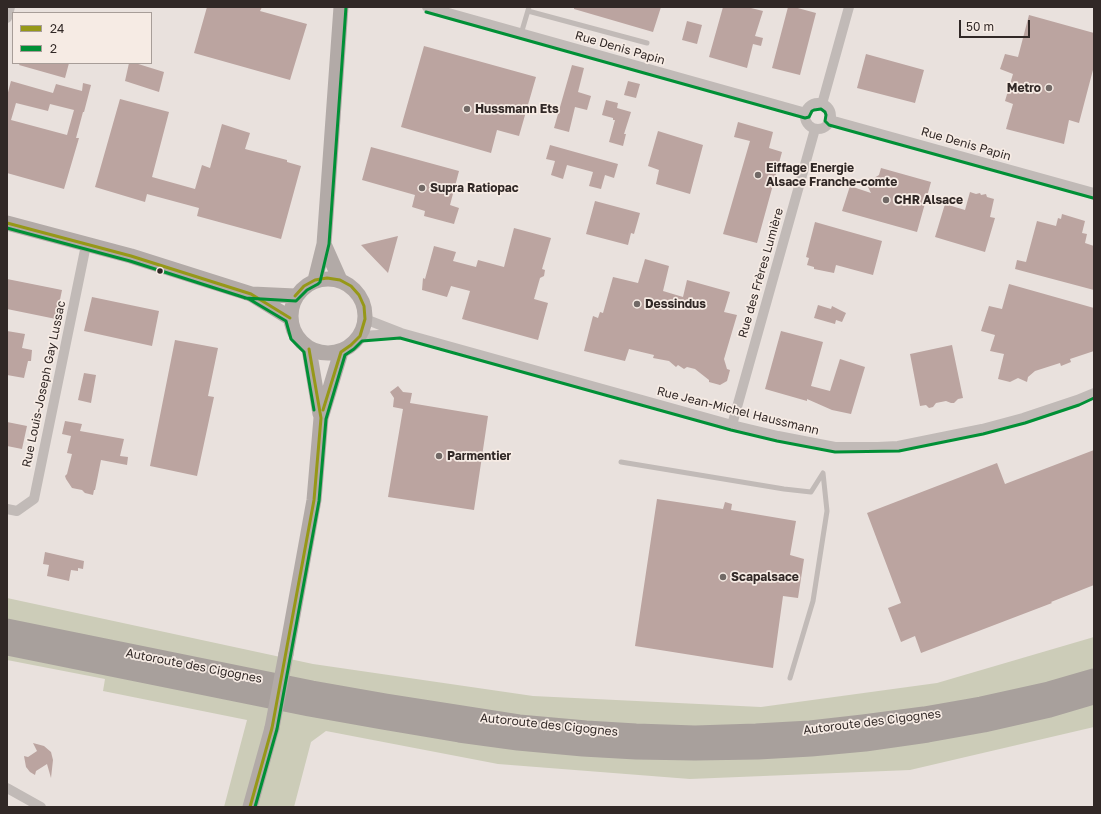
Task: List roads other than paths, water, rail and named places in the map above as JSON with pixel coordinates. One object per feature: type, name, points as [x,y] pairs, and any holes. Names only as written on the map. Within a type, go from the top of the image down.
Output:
[{"type":"highway","name":"Autoroute des Cigognes","points":[[7,628],[386,704],[519,724],[636,733],[695,735],[756,733],[810,730],[863,724],[924,716],[981,706],[1094,678]]},
{"type":"highway","name":"Autoroute des Cigognes","points":[[7,646],[390,722],[518,741],[636,750],[758,750],[865,742],[928,733],[984,722],[1050,708],[1094,695]]},
{"type":"main road","points":[[315,280],[324,244],[341,7]]},
{"type":"main road","points":[[7,223],[131,256],[251,294],[290,318]]},
{"type":"main road","points":[[324,244],[340,280]]},
{"type":"main road","points":[[327,278],[340,280],[351,286],[359,295],[364,306],[365,319],[360,336],[352,345],[341,352],[325,354],[310,350],[295,336],[290,318],[295,296],[304,286],[315,280],[327,278]]},
{"type":"main road","points":[[251,294],[295,296]]},
{"type":"main road","points":[[310,350],[321,418]]},
{"type":"main road","points":[[250,807],[272,728],[286,654],[314,500],[321,418],[341,352]]},
{"type":"street","points":[[7,18],[10,7]]},
{"type":"street","name":"Rue Denis Papin","points":[[427,7],[806,113]]},
{"type":"street","points":[[822,104],[848,7]]},
{"type":"street","points":[[822,104],[829,110],[831,115],[830,120],[824,127],[815,129],[807,123],[806,113],[808,108],[812,105],[822,104]]},
{"type":"street","name":"Rue Denis Papin","points":[[830,120],[1094,194]]},
{"type":"street","name":"Rue des Frères Lumière","points":[[732,425],[815,129]]},
{"type":"street","name":"Rue Louis-Joseph Gay Lussac","points":[[7,509],[17,511],[34,499],[86,245]]},
{"type":"street","name":"Rue Jean-Michel Haussmann","points":[[365,319],[401,333],[732,425],[835,447],[898,446],[982,429],[1037,413],[1094,393]]},
{"type":"street","name":"Rue Jean-Michel Haussmann","points":[[360,336],[401,333]]},
{"type":"street","points":[[7,788],[41,807]]},
{"type":"lane","points":[[521,34],[528,9],[647,43]]},
{"type":"lane","points":[[621,462],[784,489],[811,492],[824,473],[827,511],[813,601],[790,678]]},
{"type":"place","name":"Metro","points":[[1049,88]]},
{"type":"place","name":"Hussmann Ets","points":[[467,109]]},
{"type":"place","name":"Eiffage Energie Alsace Franche-comte","points":[[758,175]]},
{"type":"place","name":"Supra Ratiopac","points":[[422,188]]},
{"type":"place","name":"CHR Alsace","points":[[886,200]]},
{"type":"place","name":"Dessindus","points":[[637,304]]},
{"type":"place","name":"Parmentier","points":[[439,456]]},
{"type":"place","name":"Scapalsace","points":[[723,577]]}]
